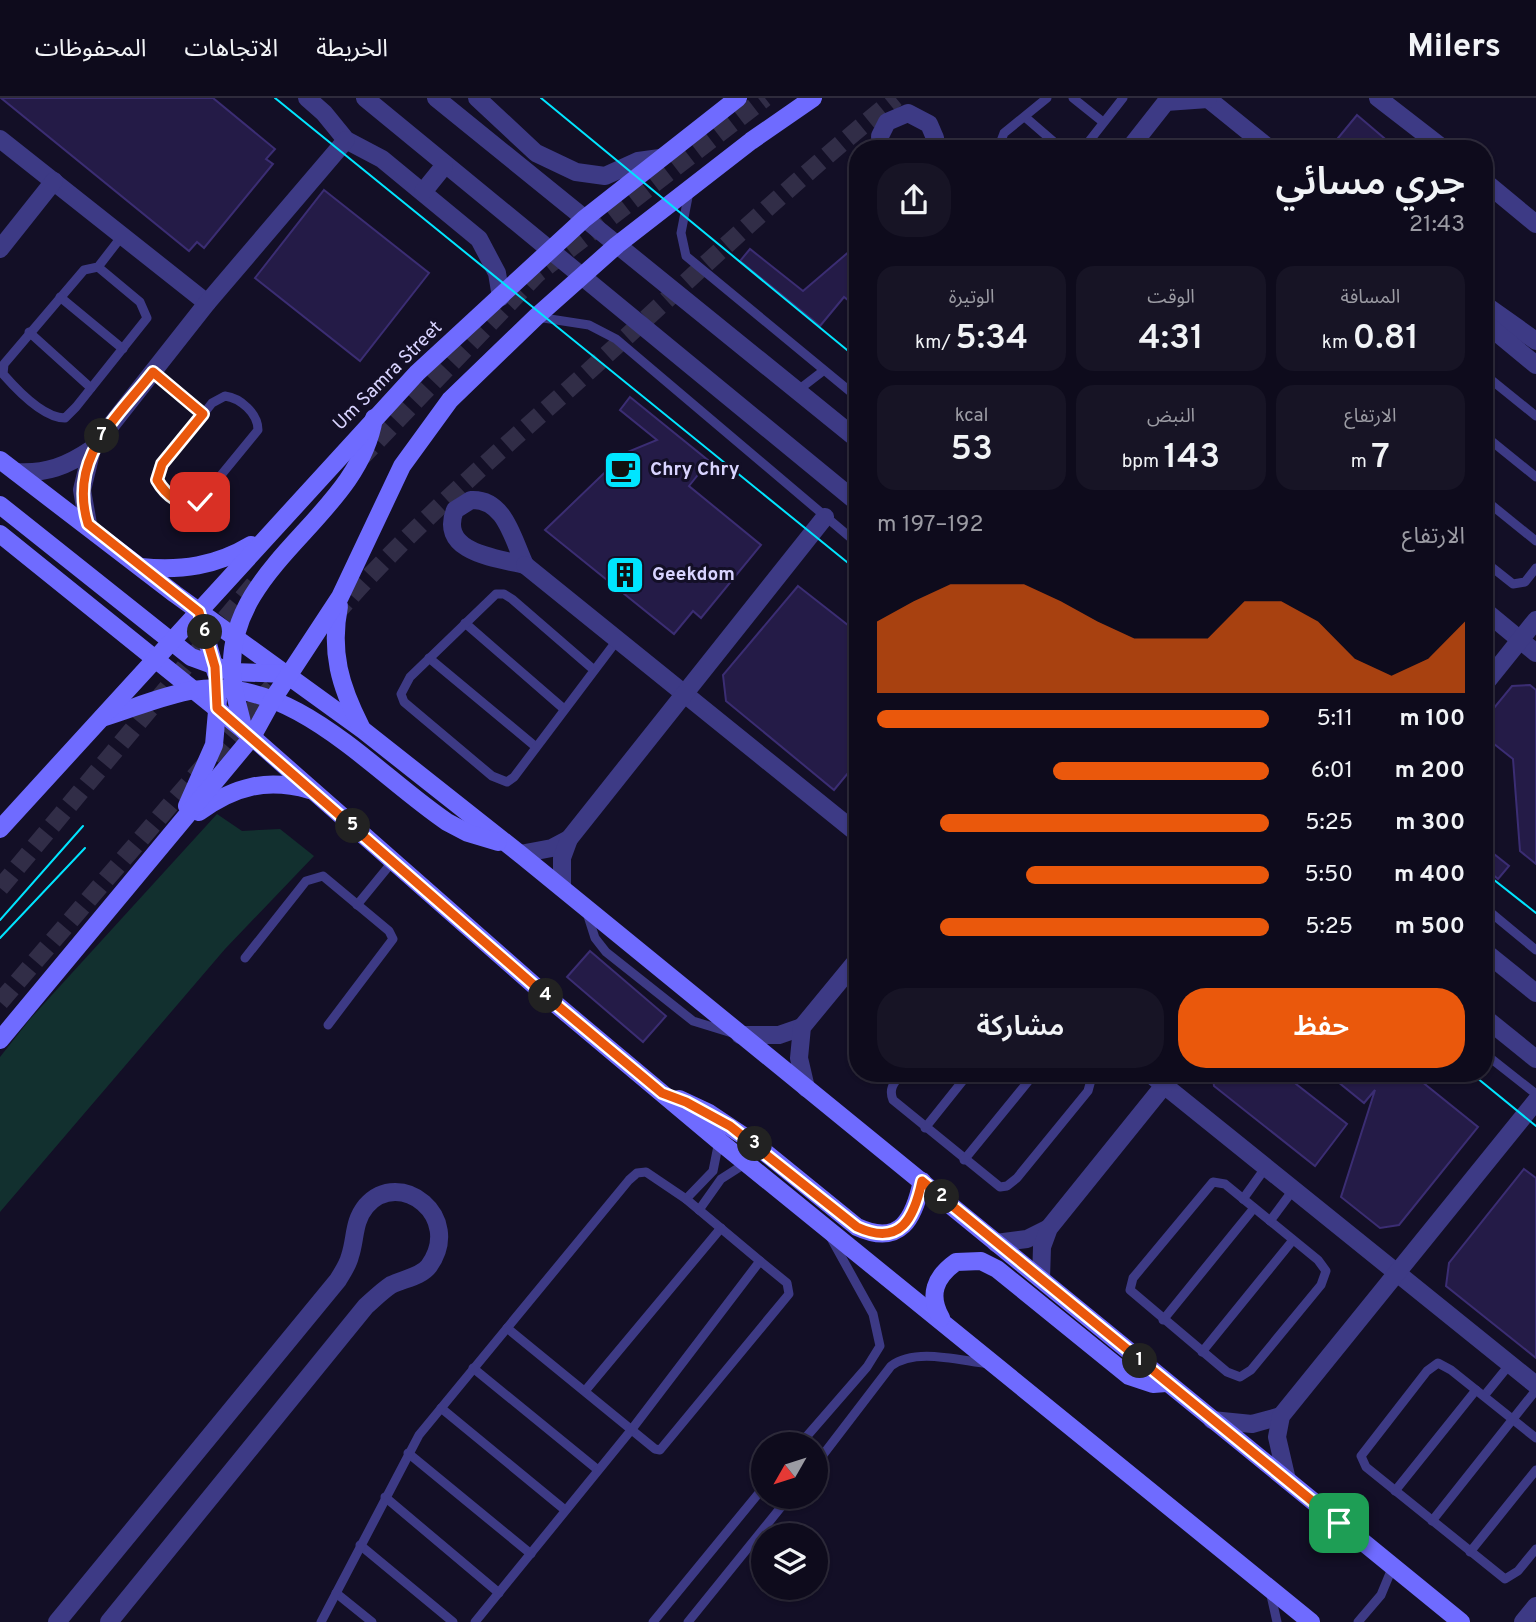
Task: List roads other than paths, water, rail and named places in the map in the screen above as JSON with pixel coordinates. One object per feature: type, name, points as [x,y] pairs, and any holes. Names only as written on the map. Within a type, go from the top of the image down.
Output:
[{"type":"street","points":[[307,98],[324,113],[346,140],[382,159],[470,230],[487,250],[497,273],[501,297]]},
{"type":"street","points":[[365,98],[444,166],[849,496]]},
{"type":"street","points":[[436,98],[849,433]]},
{"type":"street","points":[[477,98],[536,153],[562,168],[605,176],[638,161],[660,158]]},
{"type":"street","name":"Um Samra Street","points":[[0,829],[156,660],[262,538],[417,373],[584,219],[738,98]]},
{"type":"street","points":[[0,1040],[179,826],[273,699],[340,597],[383,502],[425,432],[478,370],[617,245],[751,141],[813,98]]},
{"type":"street","points":[[1136,140],[1166,100],[1207,98],[1259,140]]},
{"type":"street","points":[[1378,98],[1432,140]]},
{"type":"street","points":[[880,140],[887,122],[908,113],[929,124],[935,140]]},
{"type":"street","points":[[0,139],[207,303]]},
{"type":"street","points":[[16,472],[52,470],[74,461],[92,449],[207,303],[346,140]]},
{"type":"street","points":[[423,192],[444,166]]},
{"type":"street","points":[[0,249],[54,181]]},
{"type":"street","points":[[1493,188],[1536,224]]},
{"type":"street","points":[[1493,310],[1536,341]]},
{"type":"street","points":[[1493,329],[1536,365]]},
{"type":"street","points":[[179,826],[214,745],[223,696],[223,670],[245,611],[262,582],[360,464],[370,442],[374,418]]},
{"type":"street","points":[[88,524],[82,490],[92,449]]},
{"type":"street","points":[[0,460],[88,524],[199,612],[289,674],[363,730],[514,849],[1461,1622]]},
{"type":"street","points":[[0,505],[171,643],[223,670],[289,674]]},
{"type":"street","points":[[562,888],[562,858],[569,839],[825,517]]},
{"type":"street","points":[[0,534],[195,690],[223,696],[273,699],[301,712],[447,822],[468,833],[514,849],[552,848],[569,839]]},
{"type":"street","points":[[141,566],[172,570],[201,566],[235,555],[262,538]]},
{"type":"street","points":[[525,565],[849,827]]},
{"type":"street","points":[[340,597],[335,624],[336,662],[340,681],[363,730]]},
{"type":"street","points":[[199,612],[223,670]]},
{"type":"street","points":[[1493,618],[1536,653]]},
{"type":"street","points":[[1493,673],[1536,620]]},
{"type":"street","points":[[101,718],[195,690]]},
{"type":"street","points":[[223,696],[248,734],[662,1093],[1311,1622]]},
{"type":"street","points":[[179,826],[214,801],[248,786],[265,783],[289,784],[313,790]]},
{"type":"street","points":[[1493,958],[1536,993]]},
{"type":"street","points":[[740,1035],[779,1035],[802,1027],[849,970]]},
{"type":"street","points":[[1493,1024],[1536,1059]]},
{"type":"street","points":[[802,1027],[799,1058],[806,1088]]},
{"type":"street","points":[[1041,1279],[1041,1257],[1049,1228],[1167,1082]]},
{"type":"street","points":[[1172,1082],[1293,1190],[1536,1387]]},
{"type":"street","points":[[662,1093],[686,1102],[730,1126],[857,1227],[870,1233],[884,1234],[898,1230],[909,1222],[916,1209],[922,1181]]},
{"type":"street","points":[[1287,1480],[1277,1437],[1281,1416],[1536,1101]]},
{"type":"street","points":[[57,1622],[338,1280],[351,1256],[354,1228],[368,1204],[381,1195],[401,1193],[420,1198],[436,1218],[441,1242],[428,1268],[391,1285],[366,1306],[109,1622]]},
{"type":"street","points":[[996,1243],[1027,1239],[1049,1228]]},
{"type":"street","points":[[942,1320],[932,1293],[938,1280],[956,1262],[981,1261],[997,1269],[1129,1376],[1153,1384],[1166,1383]]},
{"type":"street","points":[[1212,1420],[1252,1424],[1281,1416]]},
{"type":"street","points":[[1523,1622],[1536,1606]]},
{"type":"lane","points":[[1000,140],[1047,98]]},
{"type":"lane","points":[[1073,98],[1103,122]]},
{"type":"lane","points":[[1090,140],[1123,98]]},
{"type":"lane","points":[[1025,117],[1052,140]]},
{"type":"lane","points":[[689,191],[681,233],[685,256],[849,391]]},
{"type":"lane","points":[[98,267],[145,309],[146,318],[65,418],[55,418],[10,382],[3,374],[4,364],[84,270],[98,267],[122,236]]},
{"type":"lane","points":[[60,297],[123,349]]},
{"type":"lane","points":[[536,317],[589,325],[616,339],[849,537]]},
{"type":"lane","points":[[29,332],[91,388]]},
{"type":"lane","points":[[797,391],[823,371]]},
{"type":"lane","points":[[153,372],[203,414]]},
{"type":"lane","points":[[1493,381],[1536,416]]},
{"type":"lane","points":[[235,397],[253,414],[258,430],[200,502],[193,506],[185,505],[160,487],[158,472],[203,414],[219,398],[235,397]]},
{"type":"lane","points":[[1493,442],[1536,477]]},
{"type":"lane","points":[[1493,506],[1536,541]]},
{"type":"lane","points":[[1493,568],[1513,584],[1525,582],[1536,568]]},
{"type":"lane","points":[[594,670],[503,594],[496,594],[429,658],[401,694],[404,702],[492,776],[507,782],[536,747],[618,639]]},
{"type":"lane","points":[[464,623],[564,709]]},
{"type":"lane","points":[[429,658],[536,747]]},
{"type":"lane","points":[[357,905],[393,861]]},
{"type":"lane","points":[[245,958],[306,881],[315,876],[323,876],[389,931],[393,939],[328,1025]]},
{"type":"lane","points":[[1493,914],[1536,950]]},
{"type":"lane","points":[[1493,1060],[1536,1094]]},
{"type":"lane","points":[[897,1082],[890,1093],[896,1104],[1000,1187],[1012,1184],[1088,1091],[1090,1082]]},
{"type":"lane","points":[[925,1128],[962,1082]]},
{"type":"lane","points":[[964,1160],[1028,1082]]},
{"type":"lane","points":[[685,1199],[713,1171],[719,1141]]},
{"type":"lane","points":[[699,1210],[720,1179],[746,1163]]},
{"type":"lane","points":[[1243,1199],[1266,1167]]},
{"type":"lane","points":[[321,1622],[408,1453],[473,1368],[637,1173],[646,1172],[656,1177],[699,1210],[787,1283],[789,1294],[663,1447],[655,1449],[507,1328]]},
{"type":"lane","points":[[1213,1182],[1225,1184],[1254,1208],[1323,1267],[1325,1278],[1245,1375],[1234,1377],[1130,1290],[1133,1278],[1213,1182]]},
{"type":"lane","points":[[1270,1221],[1293,1190]]},
{"type":"lane","points":[[1163,1320],[1254,1208]]},
{"type":"lane","points":[[810,1432],[867,1367],[880,1346],[873,1314],[823,1224]]},
{"type":"lane","points":[[584,1391],[721,1228]]},
{"type":"lane","points":[[1202,1352],[1293,1240]]},
{"type":"lane","points":[[475,1622],[632,1429],[760,1261]]},
{"type":"lane","points":[[828,1448],[891,1366],[900,1359],[920,1356],[997,1365]]},
{"type":"lane","points":[[1484,1396],[1510,1364]]},
{"type":"lane","points":[[1536,1438],[1445,1365],[1433,1365],[1361,1456],[1362,1463],[1505,1579],[1518,1571],[1536,1549]]},
{"type":"lane","points":[[473,1368],[598,1470]]},
{"type":"lane","points":[[1432,1521],[1536,1387]]},
{"type":"lane","points":[[1395,1491],[1476,1390]]},
{"type":"lane","points":[[441,1408],[565,1510]]},
{"type":"lane","points":[[408,1453],[531,1554]]},
{"type":"lane","points":[[1470,1552],[1536,1470]]},
{"type":"lane","points":[[385,1497],[499,1592]]},
{"type":"lane","points":[[653,1622],[751,1503]]},
{"type":"lane","points":[[688,1622],[779,1509]]},
{"type":"lane","points":[[360,1545],[453,1622]]},
{"type":"lane","points":[[1358,1622],[1381,1595],[1392,1566]]},
{"type":"lane","points":[[1269,1586],[1277,1622]]},
{"type":"lane","points":[[336,1592],[372,1622]]},
{"type":"tunnel","points":[[359,460],[537,274],[765,98]]},
{"type":"tunnel","points":[[334,616],[394,551],[458,489],[779,198],[896,98]]},
{"type":"tunnel","points":[[0,888],[255,583]]},
{"type":"tunnel","points":[[0,1002],[272,687]]},
{"type":"tram line","points":[[275,98],[849,564]]},
{"type":"tram line","points":[[541,98],[849,352]]},
{"type":"tram line","points":[[0,920],[83,826]]},
{"type":"tram line","points":[[0,938],[85,848]]},
{"type":"tram line","points":[[1493,879],[1536,913]]},
{"type":"tram line","points":[[1482,1082],[1536,1126]]},
{"type":"place","name":"Chry Chry","points":[[623,470]]},
{"type":"place","name":"Geekdom","points":[[625,575]]}]
